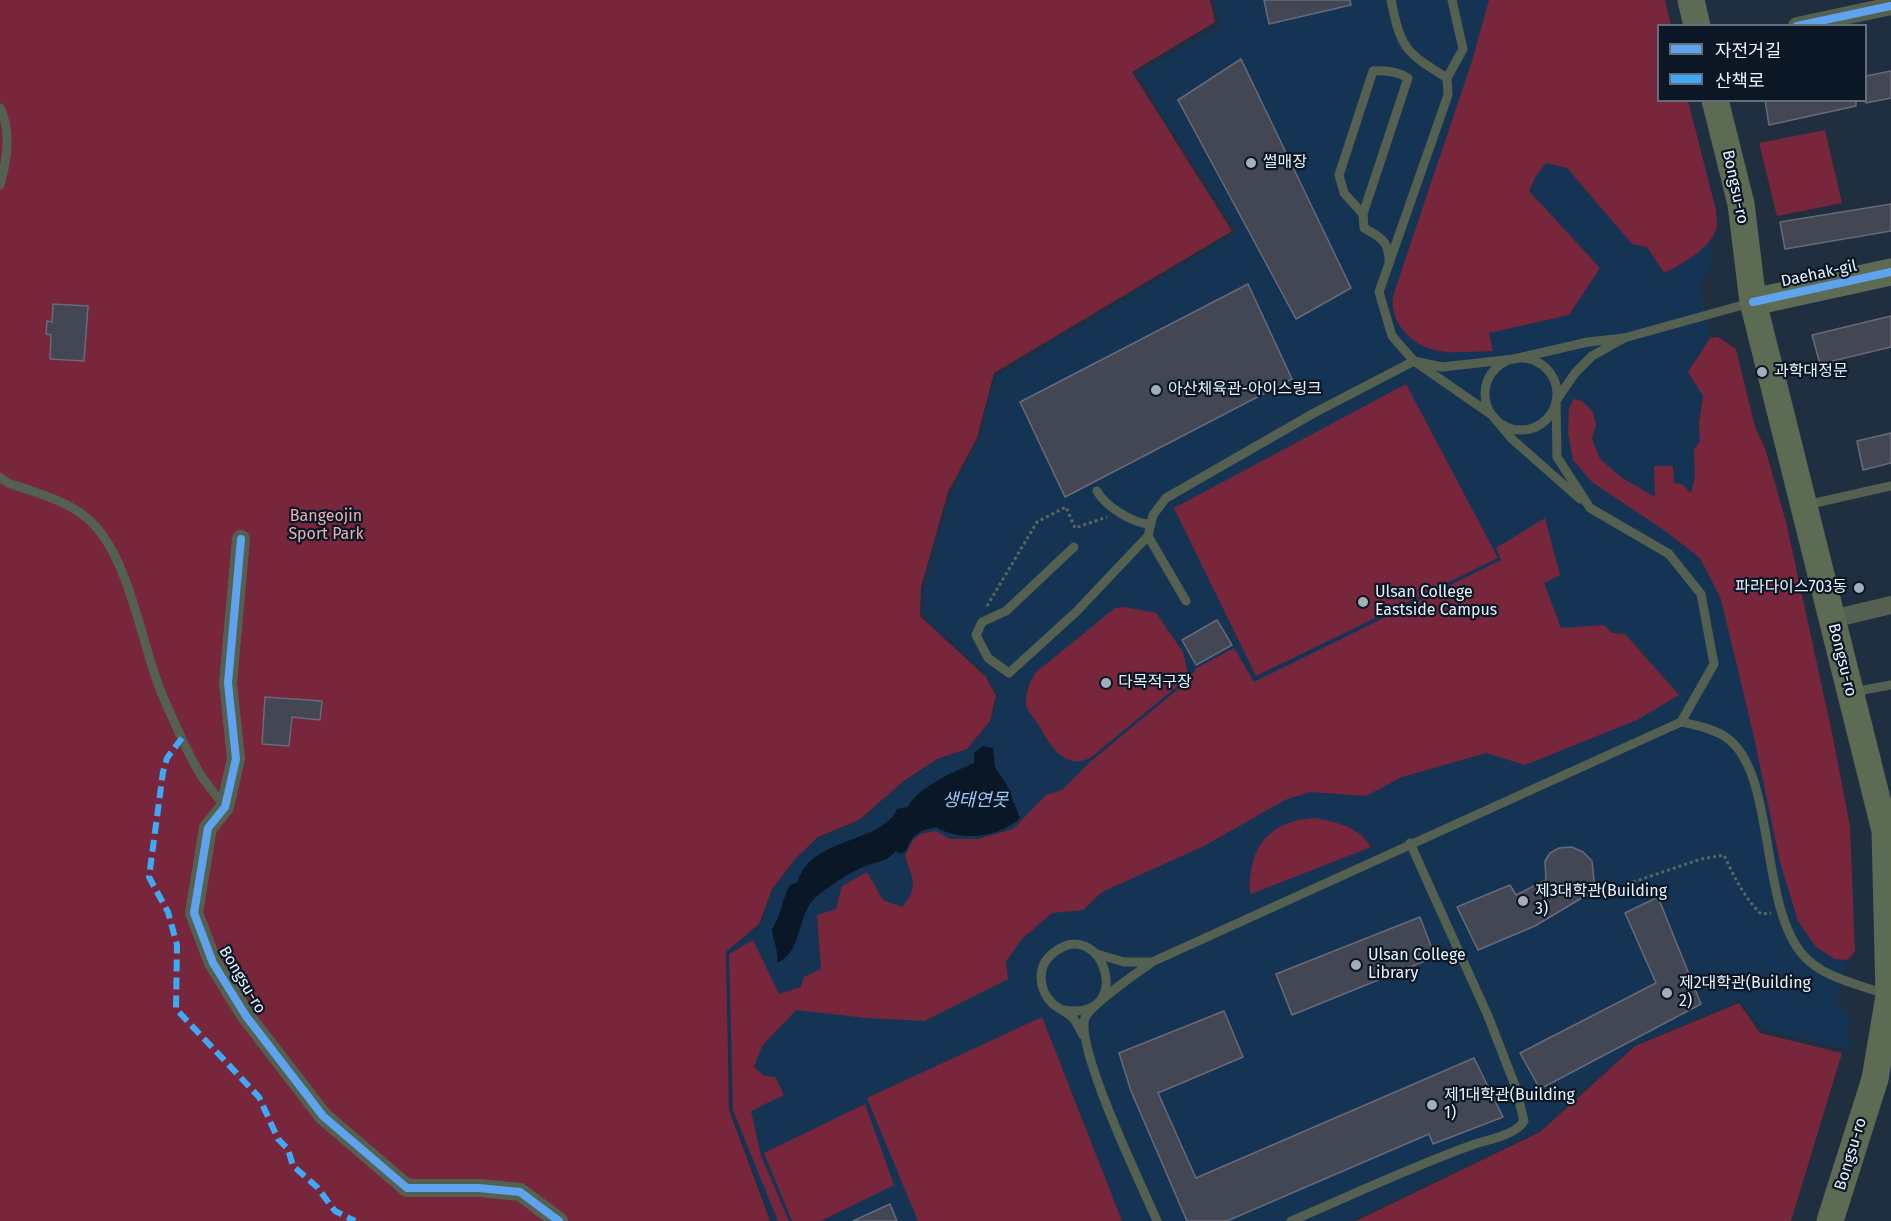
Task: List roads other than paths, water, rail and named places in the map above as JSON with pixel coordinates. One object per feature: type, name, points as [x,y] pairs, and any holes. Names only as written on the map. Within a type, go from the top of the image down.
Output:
[{"type":"main road","points":[[1691,0],[1697,24]]},
{"type":"main road","name":"Bongsu-ro","points":[[1716,102],[1741,204],[1753,302],[1850,693],[1888,831],[1890,996],[1875,1079],[1830,1221]]},
{"type":"main road","name":"Daehak-gil","points":[[1753,302],[1891,272]]},
{"type":"street","points":[[1806,24],[1891,6]]},
{"type":"street","name":"Bongsu-ro","points":[[241,539],[228,683],[236,759],[225,807],[208,828],[194,913],[213,963],[246,1016],[323,1116],[407,1188],[479,1188],[520,1192],[559,1221]]},
{"type":"street","points":[[1832,619],[1891,605]]},
{"type":"lane","points":[[1391,0],[1401,42],[1413,56],[1447,78]]},
{"type":"lane","points":[[1452,0],[1463,49],[1447,78],[1448,95],[1379,292],[1392,336],[1414,361],[1511,429],[1535,427],[1552,412],[1556,401],[1575,373],[1592,356],[1624,338]]},
{"type":"lane","points":[[1364,214],[1344,192],[1339,175],[1373,71],[1383,70],[1407,78],[1364,214],[1364,228],[1381,238],[1389,247],[1389,265]]},
{"type":"lane","points":[[0,108],[5,118],[8,159],[0,185]]},
{"type":"lane","points":[[1186,601],[1148,536],[1149,524],[1166,498],[1314,413],[1414,361],[1442,367],[1514,359],[1588,342],[1624,338],[1753,302]]},
{"type":"lane","points":[[1590,507],[1557,457],[1554,379],[1547,369],[1537,362],[1514,359],[1503,363],[1488,381],[1485,393],[1492,415],[1512,439],[1590,507],[1669,554],[1701,594],[1714,664],[1681,722]]},
{"type":"lane","points":[[0,477],[8,483],[64,503],[88,519],[113,554],[131,594],[161,692],[196,768],[225,807]]},
{"type":"lane","points":[[1803,506],[1891,486]]},
{"type":"lane","points":[[1097,491],[1105,502],[1116,509],[1140,522],[1149,524]]},
{"type":"lane","points":[[1074,547],[1006,611],[982,622],[976,635],[988,658],[1009,673],[1076,612],[1148,536]]},
{"type":"lane","points":[[1850,693],[1891,685]]},
{"type":"lane","points":[[1064,1010],[1075,1012],[1096,1004],[1152,962],[1681,722],[1701,726],[1725,736],[1745,758],[1754,784],[1788,935],[1804,957],[1831,975],[1890,996]]},
{"type":"lane","points":[[1291,1221],[1520,1128],[1524,1120],[1516,1088],[1488,1016],[1410,843]]},
{"type":"lane","points":[[1152,962],[1124,962],[1097,954],[1089,948],[1068,946],[1050,955],[1044,964],[1041,986],[1046,996],[1074,1019],[1083,1035],[1109,1109],[1157,1221]]},
{"type":"lane","points":[[1083,1035],[1086,1017],[1107,984],[1107,972],[1097,954]]},
{"type":"water","name":"생태연못","points":[[983,746],[993,748],[995,767],[1007,785],[1020,818],[1001,830],[979,836],[956,835],[936,827],[925,830],[914,837],[906,851],[901,854],[896,851],[887,859],[848,875],[816,897],[805,913],[791,951],[777,963],[772,929],[790,885],[798,882],[805,867],[830,848],[877,829],[889,820],[897,809],[908,807],[928,787],[974,763],[974,753]]},
{"type":"place","name":"썰매장","points":[[1251,163]]},
{"type":"place","name":"과학대정문","points":[[1762,372]]},
{"type":"place","name":"아산체육관-아이스링크","points":[[1156,390]]},
{"type":"place","name":"파라다이스703동","points":[[1859,588]]},
{"type":"place","name":"Ulsan College Eastside Campus","points":[[1363,602]]},
{"type":"place","name":"다목적구장","points":[[1106,683]]},
{"type":"place","name":"제3대학관(Building 3)","points":[[1523,901]]},
{"type":"place","name":"Ulsan College Library","points":[[1356,965]]},
{"type":"place","name":"제2대학관(Building 2)","points":[[1667,993]]},
{"type":"place","name":"제1대학관(Building 1)","points":[[1432,1105]]},
{"type":"park label","name":"Bangeojin Sport Park","points":[[326,526]]}]
